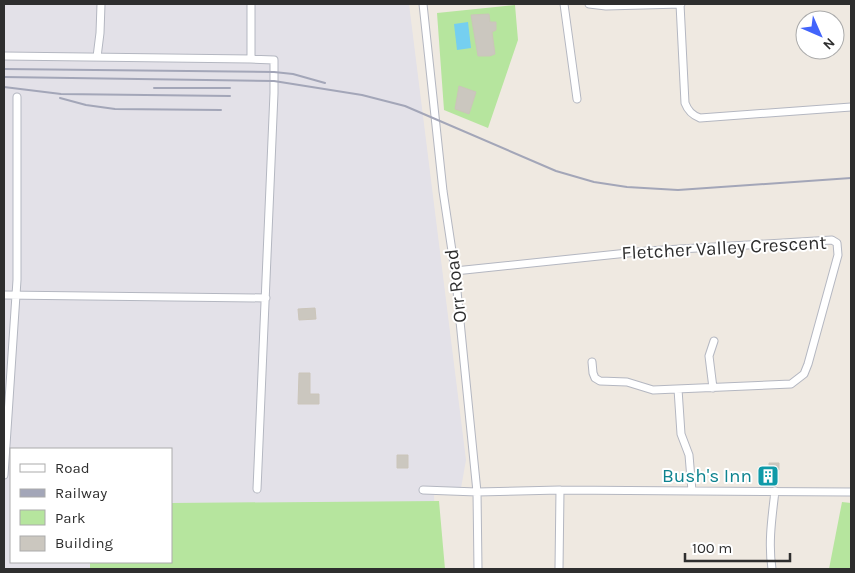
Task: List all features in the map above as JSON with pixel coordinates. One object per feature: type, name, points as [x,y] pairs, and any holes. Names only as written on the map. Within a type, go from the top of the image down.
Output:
[{"type":"street","points":[[97,57],[101,4]]},
{"type":"street","points":[[251,4],[251,59]]},
{"type":"street","name":"Orr Road","points":[[424,4],[443,191],[455,270],[477,492],[478,569]]},
{"type":"street","points":[[564,4],[577,100]]},
{"type":"street","points":[[589,4],[606,6],[681,4],[685,103],[687,109],[693,115],[700,118],[851,106]]},
{"type":"street","points":[[4,56],[274,60],[257,489]]},
{"type":"street","points":[[4,475],[17,280],[16,97]]},
{"type":"street","name":"Fletcher Valley Crescent","points":[[455,270],[646,251],[832,240],[837,242],[838,254],[804,374],[791,384],[653,390],[626,382],[600,381],[595,378],[592,362]]},
{"type":"street","points":[[4,295],[266,298]]},
{"type":"street","points":[[712,388],[709,356],[714,341]]},
{"type":"street","points":[[678,389],[681,434],[688,455],[692,491]]},
{"type":"street","points":[[423,490],[477,492],[560,490],[851,492]]},
{"type":"street","points":[[559,569],[560,490]]},
{"type":"street","points":[[772,569],[769,552],[775,491]]},
{"type":"shaded area","points":[[4,4],[409,4],[466,460],[461,488],[434,486],[435,569],[4,569]]},
{"type":"green space","points":[[515,5],[518,40],[488,128],[444,110],[437,13]]},
{"type":"green space","points":[[439,501],[445,569],[90,569],[90,563],[172,563],[172,503]]},
{"type":"green space","points":[[842,502],[851,503],[851,569],[829,569]]},
{"type":"water","points":[[468,22],[471,48],[457,50],[454,24]]},
{"type":"building","points":[[489,14],[490,22],[496,22],[496,30],[492,32],[495,54],[478,56],[471,15]]},
{"type":"building","points":[[459,86],[476,92],[469,114],[455,109]]},
{"type":"building","points":[[315,308],[316,319],[299,320],[298,309]]},
{"type":"building","points":[[299,373],[310,373],[310,394],[319,394],[319,404],[298,404]]},
{"type":"building","points":[[397,455],[408,455],[408,468],[397,468]]},
{"type":"building","name":"Bush's Inn","points":[[769,463],[779,463],[776,480],[761,481],[760,471],[769,470]]},
{"type":"railway","points":[[4,69],[274,72],[293,74],[325,83]]},
{"type":"railway","points":[[4,77],[274,81],[362,95],[405,106],[556,171],[594,182],[627,187],[678,190],[851,178]]},
{"type":"railway","points":[[4,87],[61,94],[230,96]]},
{"type":"railway","points":[[154,88],[230,88]]},
{"type":"railway","points":[[60,98],[86,105],[115,109],[221,110]]},
{"type":"place","name":"Bush's Inn","points":[[768,476]]}]
